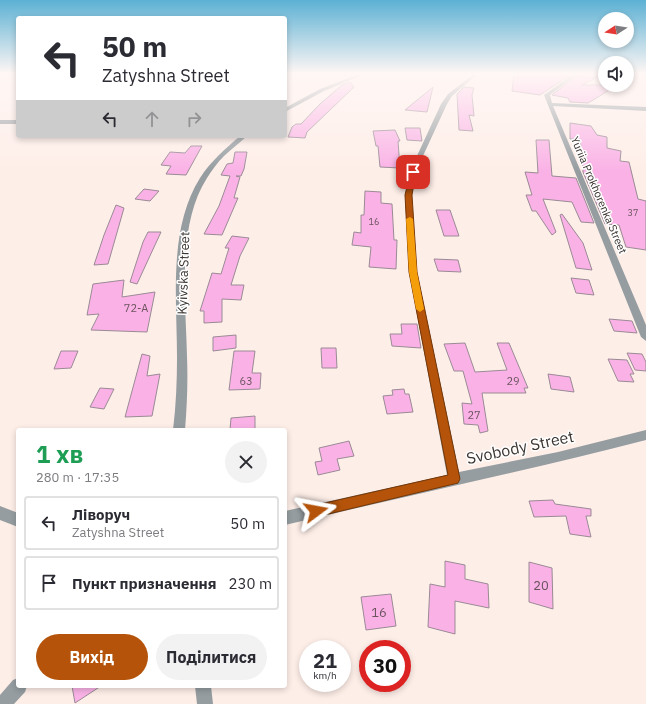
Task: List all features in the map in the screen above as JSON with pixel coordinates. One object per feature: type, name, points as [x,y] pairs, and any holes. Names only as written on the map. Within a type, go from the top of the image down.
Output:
[{"type":"street","points":[[443,106],[413,172],[408,195],[413,272],[454,479]]},
{"type":"street","name":"Yuriia Prokhorenka Street","points":[[551,106],[646,337]]},
{"type":"street","points":[[586,106],[646,109]]},
{"type":"street","points":[[0,122],[16,122]]},
{"type":"street","name":"Kyivska Street","points":[[179,428],[183,380],[180,279],[185,225],[196,191],[209,168],[224,150],[241,138]]},
{"type":"street","name":"Svobody Street","points":[[287,518],[454,479],[558,457],[646,435]]},
{"type":"street","points":[[0,513],[16,519]]},
{"type":"street","points":[[3,704],[17,688]]},
{"type":"street","points":[[203,688],[205,704]]},
{"type":"building","points":[[318,106],[334,106],[307,132],[305,138],[288,137],[292,127],[296,124],[301,124]]},
{"type":"building","points":[[410,106],[428,106],[427,112],[405,110]]},
{"type":"building","points":[[458,106],[473,106],[474,116],[469,115],[473,131],[459,130]]},
{"type":"building","points":[[570,123],[591,126],[597,135],[607,137],[607,148],[621,151],[620,161],[629,162],[638,199],[646,201],[646,250],[626,247],[619,225],[605,224],[583,172],[582,149],[579,139],[570,139]]},
{"type":"building","points":[[405,128],[420,128],[422,141],[407,140]]},
{"type":"building","points":[[395,130],[400,141],[398,141],[400,168],[380,167],[378,146],[376,146],[373,131]]},
{"type":"building","points":[[536,140],[549,140],[552,176],[576,178],[594,223],[581,222],[572,202],[543,199],[556,232],[552,235],[536,211],[532,211],[526,195],[532,195],[525,172],[538,173]]},
{"type":"building","points":[[191,146],[202,146],[186,175],[166,174],[171,166],[161,165],[170,152],[185,153]]},
{"type":"building","points":[[235,152],[247,152],[244,169],[241,176],[236,176],[240,177],[234,198],[238,198],[222,235],[204,234],[219,206],[230,176],[221,175],[227,164],[233,163]]},
{"type":"building","points":[[144,189],[159,191],[150,201],[135,199]]},
{"type":"building","points":[[365,191],[381,192],[381,203],[392,204],[394,240],[397,240],[396,269],[369,267],[371,247],[352,245],[354,232],[361,233],[361,215],[364,215]]},
{"type":"building","points":[[116,205],[124,208],[108,264],[94,265],[104,235]]},
{"type":"building","points":[[436,210],[450,210],[459,236],[444,236]]},
{"type":"building","points":[[562,214],[583,243],[592,270],[576,268],[560,215]]},
{"type":"building","points":[[148,232],[161,232],[137,284],[130,282],[143,242]]},
{"type":"building","points":[[232,236],[249,238],[240,256],[231,285],[244,285],[241,300],[222,299],[222,322],[204,323],[204,311],[200,311],[212,273],[221,274],[229,248],[225,248]]},
{"type":"building","points":[[434,259],[458,260],[461,272],[438,271]]},
{"type":"building","points":[[571,278],[589,280],[594,295],[576,293]]},
{"type":"building","points":[[124,280],[122,297],[155,292],[147,332],[91,330],[99,314],[87,315],[93,284]]},
{"type":"building","points":[[609,319],[632,321],[637,333],[614,331]]},
{"type":"building","points":[[401,324],[417,324],[421,348],[392,346],[390,334],[402,334]]},
{"type":"building","points":[[236,335],[236,348],[213,351],[213,337]]},
{"type":"building","points":[[465,343],[475,372],[507,370],[497,343],[509,343],[528,388],[524,388],[526,393],[482,393],[488,431],[480,433],[478,425],[464,424],[462,403],[472,404],[463,371],[454,371],[444,344]]},
{"type":"building","points":[[321,348],[336,348],[337,368],[322,368]]},
{"type":"building","points":[[61,351],[78,351],[71,368],[54,369]]},
{"type":"building","points":[[234,351],[255,351],[252,373],[261,373],[260,389],[229,390]]},
{"type":"building","points":[[627,353],[642,354],[646,362],[646,371],[635,370]]},
{"type":"building","points":[[142,354],[150,356],[147,376],[160,374],[152,416],[125,417]]},
{"type":"building","points":[[608,359],[627,360],[634,374],[630,374],[634,382],[618,381]]},
{"type":"building","points":[[548,374],[570,377],[574,392],[551,389]]},
{"type":"building","points":[[100,388],[114,389],[104,409],[90,407]]},
{"type":"building","points":[[404,389],[405,394],[409,394],[413,412],[387,414],[383,396],[393,395],[392,390]]},
{"type":"building","points":[[255,416],[255,428],[230,428],[231,418]]},
{"type":"building","points":[[349,441],[354,456],[337,459],[340,470],[318,475],[315,462],[322,461],[319,448]]},
{"type":"building","points":[[553,500],[555,504],[591,509],[591,516],[586,516],[591,537],[570,534],[566,516],[534,517],[529,501]]},
{"type":"building","points":[[445,561],[465,565],[465,579],[488,584],[489,608],[455,601],[455,634],[428,627],[430,584],[445,587]]},
{"type":"building","points":[[529,562],[552,568],[553,609],[529,602]]},
{"type":"building","points":[[391,594],[396,626],[366,630],[361,597]]},
{"type":"building","points":[[72,688],[98,688],[75,703]]},
{"type":"slow traffic","points":[[410,219],[413,272],[420,309]]},
{"type":"route","points":[[316,511],[454,479],[413,272],[408,195],[413,172]]}]
